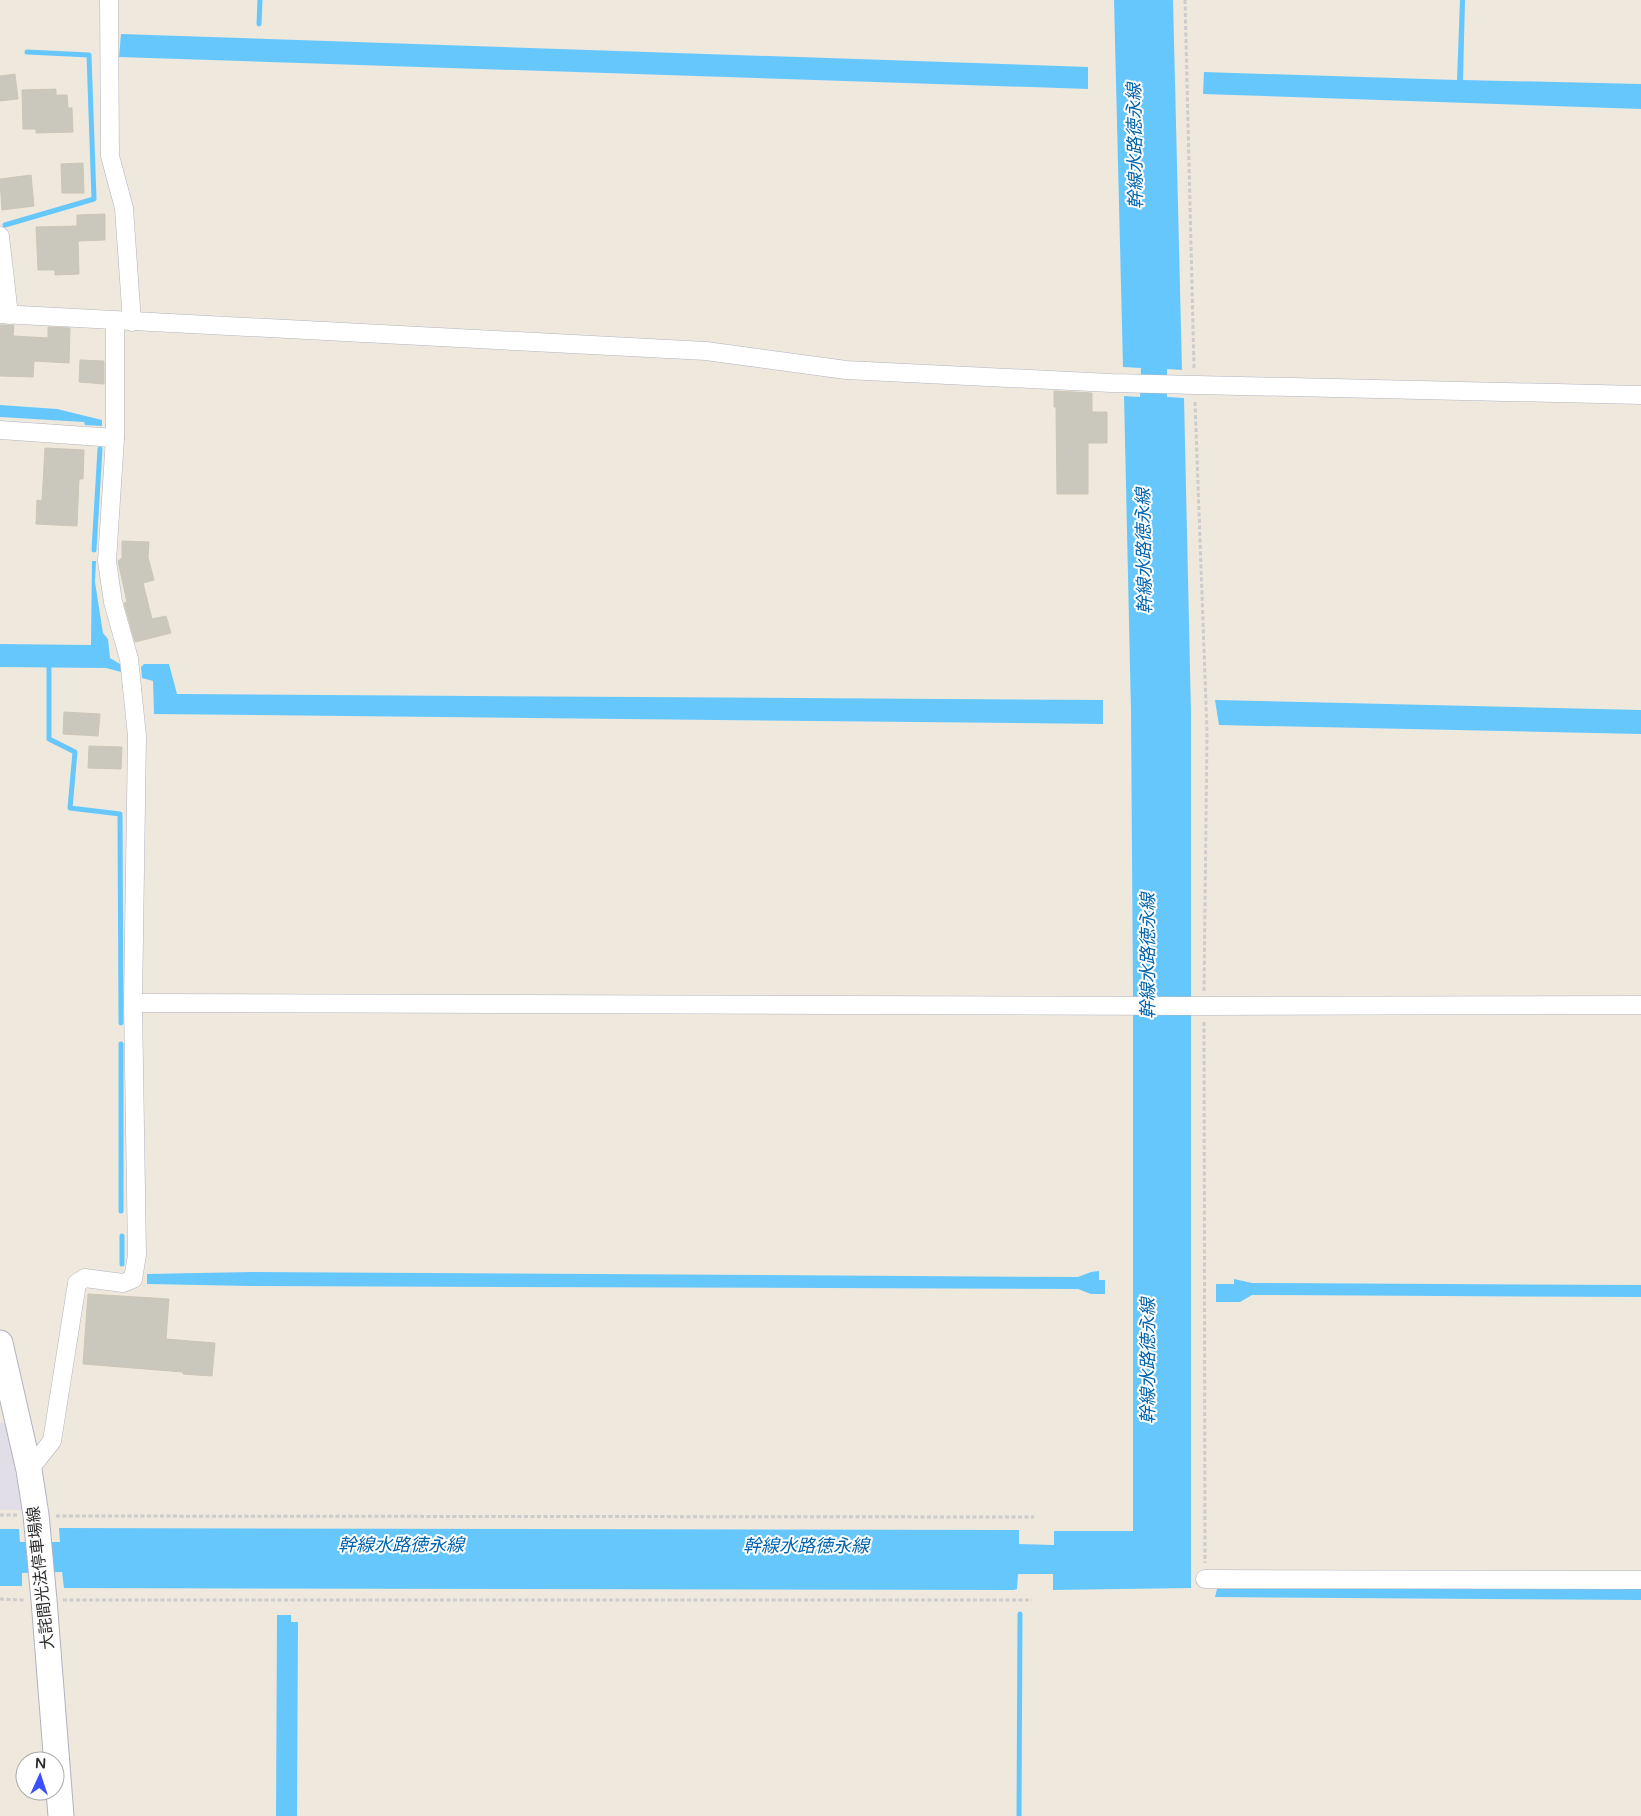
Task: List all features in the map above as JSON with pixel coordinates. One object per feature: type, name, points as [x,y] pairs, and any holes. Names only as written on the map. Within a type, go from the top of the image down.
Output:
[{"type":"main road","name":"大詫間光法停車場線","points":[[0,1343],[29,1470],[37,1526],[61,1816]]},
{"type":"street","points":[[29,1470],[52,1441],[78,1283],[85,1278],[123,1283],[133,1279],[137,1256],[133,1003],[138,736],[129,659],[113,602],[107,561],[123,321],[124,208],[110,156],[109,0]]},
{"type":"street","points":[[0,236],[4,314],[706,351],[846,370],[1134,383],[1641,395]]},
{"type":"street","points":[[0,430],[115,438]]},
{"type":"street","points":[[133,1003],[1145,1006],[1641,1005]]},
{"type":"street","points":[[1205,1579],[1641,1580]]},
{"type":"path","points":[[1185,0],[1194,384],[1207,732],[1204,1006],[1205,1579]]},
{"type":"path","points":[[37,1526],[1034,1517]]},
{"type":"path","points":[[43,1589],[1032,1600]]},
{"type":"shaded area","points":[[0,1423],[7,1423],[22,1510],[0,1510]]},
{"type":"water","name":"幹線水路徳永線","points":[[1114,0],[1173,0],[1182,370],[1167,369],[1167,397],[1184,398],[1191,713],[1191,997],[1176,997],[1176,1013],[1191,1013],[1191,1588],[1053,1590],[1053,1574],[1018,1574],[1017,1589],[1014,1590],[64,1588],[62,1572],[22,1573],[22,1586],[0,1586],[0,1529],[19,1529],[20,1542],[60,1542],[59,1528],[1019,1530],[1019,1544],[1054,1545],[1054,1531],[1133,1531],[1133,1013],[1147,997],[1133,997],[1131,711],[1124,396],[1140,397],[1141,368],[1123,367]]},
{"type":"water","points":[[1460,0],[1465,0],[1463,80],[1641,84],[1641,109],[1203,94],[1204,72],[1457,80]]},
{"type":"water","points":[[121,34],[1088,67],[1088,89],[119,57]]},
{"type":"water","points":[[0,405],[57,409],[102,420],[102,426],[85,425],[84,422],[0,417]]},
{"type":"water","points":[[92,561],[96,561],[95,582],[103,633],[108,639],[110,658],[120,664],[121,672],[106,668],[0,667],[0,644],[91,645]]},
{"type":"water","points":[[144,664],[169,664],[177,694],[1103,700],[1103,724],[154,714],[153,681],[142,678],[141,667]]},
{"type":"water","points":[[1215,700],[1641,710],[1641,734],[1219,725]]},
{"type":"water","points":[[1099,1271],[1099,1280],[1105,1280],[1105,1294],[1091,1294],[1078,1289],[147,1284],[147,1274],[251,1272],[1078,1277]]},
{"type":"water","points":[[1234,1279],[1252,1283],[1641,1285],[1641,1297],[1252,1295],[1240,1302],[1216,1302],[1216,1284],[1234,1284]]},
{"type":"water","points":[[1217,1589],[1641,1589],[1641,1600],[1215,1597]]},
{"type":"water","points":[[277,1615],[291,1615],[291,1622],[298,1622],[297,1816],[276,1816]]},
{"type":"building","points":[[15,74],[18,99],[0,101],[0,76]]},
{"type":"building","points":[[56,89],[56,95],[67,95],[68,108],[72,108],[73,132],[36,133],[36,129],[23,129],[22,90]]},
{"type":"building","points":[[83,163],[84,193],[62,193],[61,164]]},
{"type":"building","points":[[31,175],[34,206],[2,210],[0,179]]},
{"type":"building","points":[[105,214],[105,240],[78,241],[79,274],[55,275],[55,270],[38,270],[36,227],[77,226],[77,215]]},
{"type":"building","points":[[0,325],[14,325],[13,336],[48,338],[48,327],[70,328],[69,363],[34,361],[33,377],[0,376]]},
{"type":"building","points":[[80,360],[104,361],[104,384],[79,382]]},
{"type":"building","points":[[1054,391],[1092,393],[1092,412],[1107,412],[1107,443],[1088,443],[1088,494],[1057,494],[1056,407],[1054,407]]},
{"type":"building","points":[[45,448],[84,450],[83,479],[79,479],[77,526],[36,524],[37,500],[42,501]]},
{"type":"building","points":[[122,541],[149,542],[148,557],[154,580],[143,583],[152,619],[166,616],[171,633],[135,642],[124,603],[127,602],[118,561],[122,558]]},
{"type":"building","points":[[64,712],[100,714],[98,736],[63,734]]},
{"type":"building","points":[[89,746],[122,747],[121,769],[88,768]]},
{"type":"building","points":[[88,1294],[169,1299],[166,1339],[215,1343],[212,1376],[83,1364]]},
{"type":"waterway","points":[[259,24],[260,0]]},
{"type":"waterway","points":[[5,225],[94,199],[89,55],[27,52]]},
{"type":"waterway","points":[[94,550],[100,449]]},
{"type":"waterway","points":[[49,668],[49,739],[75,752],[70,808],[120,814],[121,1023]]},
{"type":"waterway","points":[[121,1044],[121,1211]]},
{"type":"waterway","points":[[122,1236],[122,1264]]},
{"type":"waterway","points":[[1019,1816],[1020,1614]]}]
